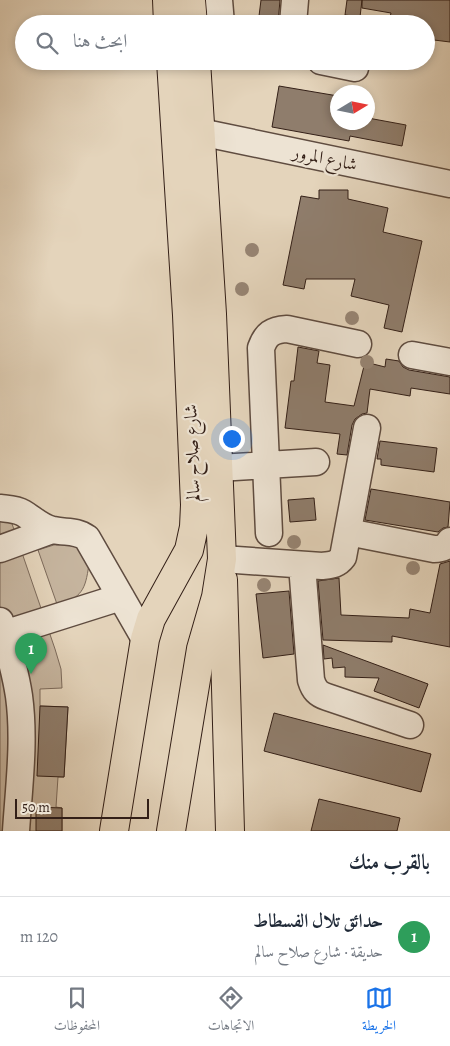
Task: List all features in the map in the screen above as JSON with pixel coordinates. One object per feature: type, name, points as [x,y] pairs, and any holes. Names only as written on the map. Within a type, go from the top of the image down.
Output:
[{"type":"main road","points":[[167,0],[168,15]]},
{"type":"main road","points":[[192,0],[193,15]]},
{"type":"main road","name":"شارع صلاح سالم","points":[[114,831],[145,639],[151,619],[189,550],[194,528],[195,505],[187,315],[171,70]]},
{"type":"main road","name":"شارع صلاح سالم","points":[[197,70],[211,305],[222,559],[230,831]]},
{"type":"main road","name":"شارع صلاح سالم","points":[[171,831],[201,649],[216,597],[222,559]]},
{"type":"street","points":[[219,0],[220,15]]},
{"type":"street","points":[[293,15],[294,0]]},
{"type":"street","name":"شارع المرور","points":[[200,132],[450,184]]},
{"type":"street","points":[[269,532],[261,348],[265,337],[275,330],[287,329],[358,344]]},
{"type":"street","points":[[412,354],[450,362]]},
{"type":"street","points":[[222,559],[322,566],[334,565],[340,562],[343,557],[367,428]]},
{"type":"street","points":[[218,468],[316,462]]},
{"type":"street","points":[[0,508],[22,512],[52,530]]},
{"type":"street","points":[[0,549],[52,530],[81,534],[87,538],[145,639]]},
{"type":"street","points":[[348,532],[434,549],[441,549],[448,545],[450,541]]},
{"type":"street","points":[[302,565],[311,680],[314,688],[328,698],[410,725]]},
{"type":"street","points":[[11,825],[22,740],[21,718],[15,675],[2,627],[121,597]]},
{"type":"shaded area","points":[[9,515],[61,669],[62,688],[40,689],[40,706],[68,707],[64,777],[58,777],[56,807],[62,808],[62,831],[0,831],[0,517]]},
{"type":"shaded area","points":[[57,544],[76,544],[89,564],[86,581],[81,592],[58,607],[38,550]]},
{"type":"building","points":[[261,0],[280,0],[279,15],[259,15]]},
{"type":"building","points":[[347,0],[362,0],[360,15],[345,15]]},
{"type":"building","points":[[362,0],[450,0],[450,42],[435,40],[435,15],[390,15],[391,13],[362,8]]},
{"type":"building","points":[[279,86],[330,95],[330,130],[375,130],[375,119],[406,125],[402,146],[350,136],[349,141],[272,127]]},
{"type":"building","points":[[319,190],[348,190],[348,199],[388,208],[383,232],[422,241],[402,332],[384,328],[389,305],[351,296],[355,279],[306,279],[304,289],[283,285],[301,196],[319,199]]},
{"type":"building","points":[[298,347],[319,351],[317,363],[330,365],[325,402],[354,406],[365,362],[385,367],[386,359],[399,361],[403,367],[409,370],[450,377],[450,394],[411,388],[410,396],[370,389],[367,413],[355,419],[352,425],[347,455],[337,454],[340,434],[285,428],[291,381],[294,381]]},
{"type":"building","points":[[380,441],[437,448],[434,472],[381,465],[381,459],[377,459]]},
{"type":"building","points":[[371,489],[450,502],[448,527],[438,532],[365,520]]},
{"type":"building","points":[[314,498],[316,520],[290,522],[288,500]]},
{"type":"building","points":[[450,561],[450,647],[392,636],[392,642],[323,640],[318,581],[339,578],[341,615],[409,618],[410,609],[430,613],[440,564]]},
{"type":"building","points":[[289,591],[294,654],[263,658],[256,594]]},
{"type":"building","points":[[323,645],[428,684],[419,708],[374,691],[379,678],[345,677],[345,667],[333,668],[332,658],[324,659]]},
{"type":"building","points":[[40,706],[68,707],[64,777],[37,776]]},
{"type":"building","points":[[274,713],[431,754],[421,792],[264,751]]},
{"type":"building","points":[[319,799],[400,818],[397,831],[311,831]]},
{"type":"building","points":[[36,807],[62,808],[62,831],[36,831]]},
{"type":"place","name":"حدائق تلال الفسطاط","points":[[31,674]]}]
